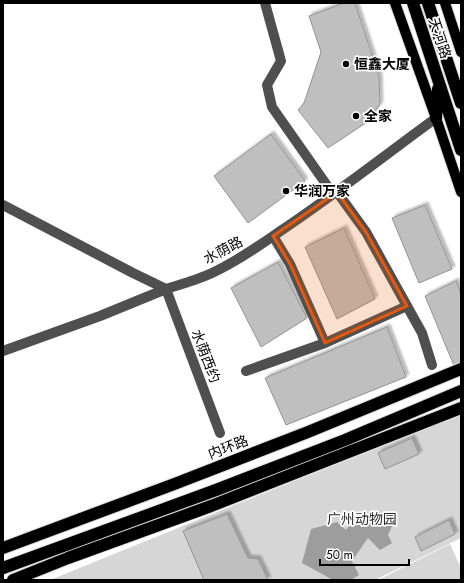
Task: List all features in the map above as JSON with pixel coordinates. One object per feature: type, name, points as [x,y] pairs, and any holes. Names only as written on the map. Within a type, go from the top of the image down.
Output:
[{"type":"highway","name":"天河路","points":[[413,3],[461,150]]},
{"type":"highway","name":"天河路","points":[[428,3],[461,103]]},
{"type":"highway","points":[[436,118],[439,84]]},
{"type":"highway","name":"内环路","points":[[3,548],[308,432],[461,369]]},
{"type":"highway","points":[[3,568],[216,490],[345,440],[461,391]]},
{"type":"highway","points":[[12,580],[211,506],[461,408]]},
{"type":"main road","points":[[395,3],[461,192]]},
{"type":"main road","points":[[445,3],[461,52]]},
{"type":"street","points":[[266,3],[281,61],[267,85],[272,107],[335,193],[366,232],[422,333],[432,364]]},
{"type":"street","name":"水荫路","points":[[3,351],[100,316],[166,289],[212,273],[230,264],[335,193],[436,118]]},
{"type":"street","points":[[3,205],[166,289]]},
{"type":"street","points":[[273,236],[290,264],[324,343]]},
{"type":"street","name":"水荫西约","points":[[166,289],[220,433]]},
{"type":"street","points":[[246,371],[324,343],[407,306]]},
{"type":"highlighted area","points":[[337,192],[366,232],[407,306],[325,343],[290,264],[273,236]]},
{"type":"green space","name":"广州动物园","points":[[461,415],[461,538],[375,580],[50,580],[232,506]]},
{"type":"green space","points":[[450,544],[461,568],[461,580],[378,580]]},
{"type":"shaded area","points":[[376,511],[392,517],[394,522],[388,535],[392,543],[380,550],[368,538],[352,561],[359,575],[351,580],[333,580],[302,563],[311,529],[337,522],[346,530],[355,517],[365,520]]},
{"type":"building","name":"恒鑫大厦","points":[[344,3],[355,3],[379,76],[380,104],[367,122],[328,148],[298,110],[304,103],[321,52],[309,16]]},
{"type":"building","points":[[271,134],[305,181],[248,223],[214,176]]},
{"type":"building","points":[[425,205],[452,269],[419,283],[392,218]]},
{"type":"building","points":[[344,228],[375,299],[337,319],[305,247]]},
{"type":"building","points":[[278,262],[307,318],[261,347],[231,288]]},
{"type":"building","points":[[456,281],[461,294],[461,366],[455,368],[425,296]]},
{"type":"building","points":[[387,327],[406,377],[286,425],[265,378]]},
{"type":"building","points":[[412,438],[419,454],[385,469],[378,453]]},
{"type":"building","points":[[227,514],[248,558],[258,559],[268,580],[204,580],[183,531]]},
{"type":"building","points":[[449,520],[455,534],[421,551],[415,537]]},
{"type":"place","name":"恒鑫大厦","points":[[346,64]]},
{"type":"place","name":"全家","points":[[356,116]]},
{"type":"place","name":"华润万家","points":[[286,191]]}]
